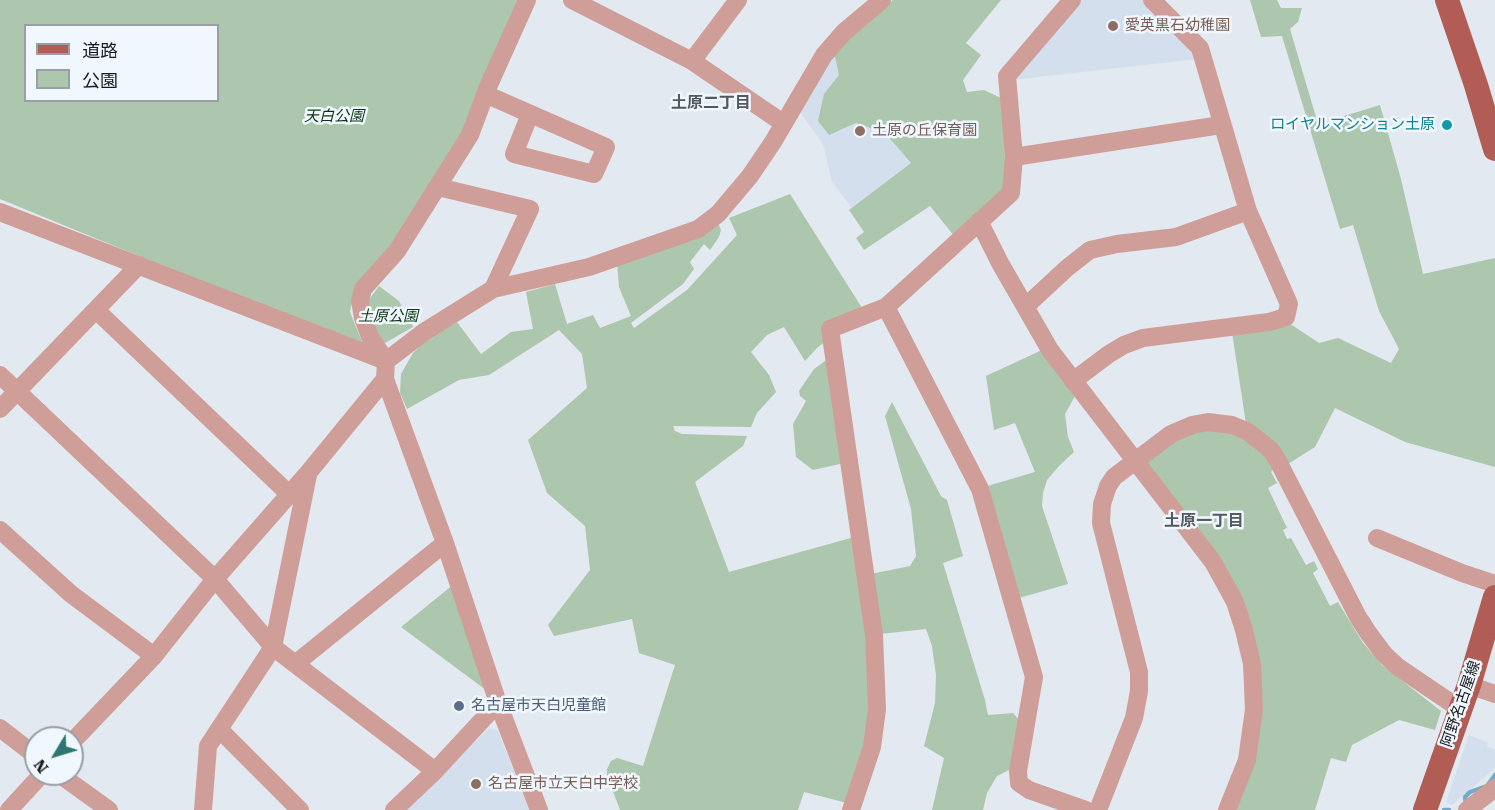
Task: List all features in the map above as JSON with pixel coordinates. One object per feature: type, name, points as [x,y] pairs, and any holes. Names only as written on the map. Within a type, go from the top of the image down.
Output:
[{"type":"main road","points":[[1447,0],[1495,149]]},
{"type":"main road","name":"阿野名古屋線","points":[[1425,810],[1469,685],[1495,597]]},
{"type":"street","points":[[527,0],[485,94],[470,135],[397,251],[363,289],[360,301],[363,318],[385,370],[498,703],[539,810]]},
{"type":"street","points":[[572,0],[692,61],[783,123]]},
{"type":"street","points":[[692,61],[738,0]]},
{"type":"street","points":[[84,729],[154,656],[215,579],[308,473],[385,370],[424,332],[494,289],[589,267],[698,229],[718,214],[750,176],[824,55],[844,32],[882,0]]},
{"type":"street","points":[[851,810],[872,747],[877,709],[874,635],[830,329],[886,307],[1011,193],[1014,157],[1006,76],[1071,0]]},
{"type":"street","points":[[1073,381],[1109,354],[1143,338],[1269,322],[1286,317],[1289,304],[1248,211],[1200,48],[1152,0]]},
{"type":"street","points":[[485,94],[531,114],[606,147],[594,174],[514,154],[531,114]]},
{"type":"street","points":[[1014,157],[1221,124]]},
{"type":"street","points":[[438,187],[530,209],[494,289]]},
{"type":"street","points":[[1025,307],[1090,250],[1117,244],[1176,237],[1248,211]]},
{"type":"street","points":[[0,212],[139,265],[385,370]]},
{"type":"street","points":[[979,221],[1050,350],[1212,562],[1235,602],[1251,664],[1254,709],[1253,730],[1247,760],[1227,810]]},
{"type":"street","points":[[0,409],[139,265]]},
{"type":"street","points":[[886,307],[980,489],[1034,676],[1018,771],[1019,783],[1029,790],[1086,810]]},
{"type":"street","points":[[96,310],[289,494]]},
{"type":"street","points":[[0,375],[215,579],[273,647],[435,771]]},
{"type":"street","points":[[1098,810],[1134,718],[1139,690],[1139,672],[1101,523],[1102,504],[1108,486],[1114,477],[1179,429],[1208,422],[1220,423],[1248,431],[1262,442],[1278,461],[1358,617],[1369,634],[1384,654],[1398,667],[1460,709]]},
{"type":"street","points":[[202,810],[208,746],[273,647],[308,473]]},
{"type":"street","points":[[0,530],[71,594],[154,656]]},
{"type":"street","points":[[1377,537],[1462,573],[1495,584]]},
{"type":"street","points":[[295,664],[445,543]]},
{"type":"street","points":[[1469,685],[1495,694]]},
{"type":"street","points":[[394,810],[435,771],[498,703]]},
{"type":"street","points":[[0,728],[24,747]]},
{"type":"street","points":[[219,729],[300,810]]},
{"type":"street","points":[[9,810],[31,786]]},
{"type":"street","points":[[76,786],[109,810]]},
{"type":"street","points":[[1467,810],[1495,788]]},
{"type":"shaded area","name":"愛英黒石幼稚園","points":[[1079,0],[1145,0],[1198,59],[1012,80]]},
{"type":"shaded area","name":"土原の丘保育園","points":[[834,53],[839,75],[837,132],[856,123],[885,133],[911,163],[852,208],[832,182],[823,144],[797,108]]},
{"type":"shaded area","name":"名古屋市立天白中学校","points":[[489,728],[498,731],[529,810],[405,810]]},
{"type":"shaded area","points":[[1469,735],[1488,743],[1487,746],[1495,750],[1495,768],[1452,805],[1446,802]]},
{"type":"green space","name":"天白公園","points":[[0,0],[517,0],[465,128],[395,241],[354,291],[350,312],[365,349],[0,199]]},
{"type":"green space","points":[[893,0],[1001,0],[966,43],[981,55],[963,80],[967,92],[984,90],[1003,99],[1006,191],[955,237],[930,206],[864,250],[856,238],[864,232],[849,210],[911,163],[885,133],[856,123],[829,135],[818,121],[824,94],[839,75],[834,53],[847,38]]},
{"type":"green space","points":[[1250,0],[1277,0],[1281,8],[1302,8],[1298,22],[1290,29],[1318,124],[1380,105],[1401,179],[1423,274],[1495,258],[1495,467],[1405,442],[1335,408],[1315,447],[1288,464],[1246,424],[1232,332],[1292,325],[1319,343],[1338,338],[1391,363],[1399,349],[1379,311],[1353,225],[1340,229],[1282,36],[1261,37]]},
{"type":"green space","points":[[790,194],[864,311],[817,348],[805,361],[784,327],[767,335],[751,352],[769,375],[776,392],[757,413],[751,427],[673,426],[675,431],[682,434],[747,436],[743,446],[695,482],[729,572],[854,537],[868,637],[871,709],[867,747],[847,803],[804,792],[798,810],[620,810],[607,776],[607,769],[611,761],[617,758],[643,766],[675,665],[639,653],[632,619],[554,636],[548,625],[590,570],[585,526],[547,493],[528,440],[587,388],[582,354],[559,330],[489,375],[459,380],[407,409],[400,393],[401,374],[413,353],[426,340],[457,322],[481,354],[511,332],[533,329],[526,292],[555,284],[567,324],[593,315],[600,328],[631,316],[619,287],[617,262],[714,224],[719,225],[721,230],[719,237],[710,250],[704,244],[690,262],[694,269],[683,284],[631,323],[634,328],[687,290],[737,235],[729,218]]},
{"type":"green space","name":"土原公園","points":[[379,286],[399,301],[413,327],[385,343],[378,339],[368,301]]},
{"type":"green space","points":[[1042,350],[1075,396],[1065,414],[1068,437],[1074,452],[1047,480],[1042,506],[1068,584],[1019,598],[984,487],[1035,472],[1015,423],[994,430],[986,376]]},
{"type":"green space","points":[[829,358],[844,463],[813,470],[796,457],[793,424],[806,401],[800,396],[799,391],[814,369]]},
{"type":"green space","points":[[892,402],[941,496],[947,500],[963,556],[943,563],[988,715],[1013,713],[1019,720],[1011,769],[997,776],[987,793],[983,810],[932,810],[944,758],[924,746],[935,703],[936,675],[932,646],[926,629],[880,634],[871,574],[910,566],[916,556],[911,509],[885,416]]},
{"type":"green space","points":[[1223,429],[1259,446],[1274,469],[1271,472],[1277,483],[1268,488],[1287,528],[1283,530],[1287,539],[1291,538],[1306,565],[1314,561],[1318,569],[1313,573],[1330,606],[1338,602],[1363,643],[1382,665],[1441,711],[1435,730],[1399,720],[1352,745],[1346,762],[1331,758],[1315,810],[1233,810],[1246,781],[1251,630],[1147,467],[1149,456],[1194,430]]},
{"type":"green space","points":[[454,584],[486,690],[401,627]]},
{"type":"waterway","points":[[1466,804],[1465,797],[1470,792],[1487,786],[1495,775]]},
{"type":"waterway","points":[[1444,810],[1449,810]]},
{"type":"place","name":"愛英黒石幼稚園","points":[[1113,26]]},
{"type":"place","name":"ロイヤルマンション土原","points":[[1447,125]]},
{"type":"place","name":"土原の丘保育園","points":[[860,131]]},
{"type":"place","name":"名古屋市天白児童館","points":[[459,706]]},
{"type":"place","name":"名古屋市立天白中学校","points":[[476,784]]},
{"type":"district","name":"土原二丁目","points":[[711,103]]},
{"type":"district","name":"土原一丁目","points":[[1204,521]]}]
